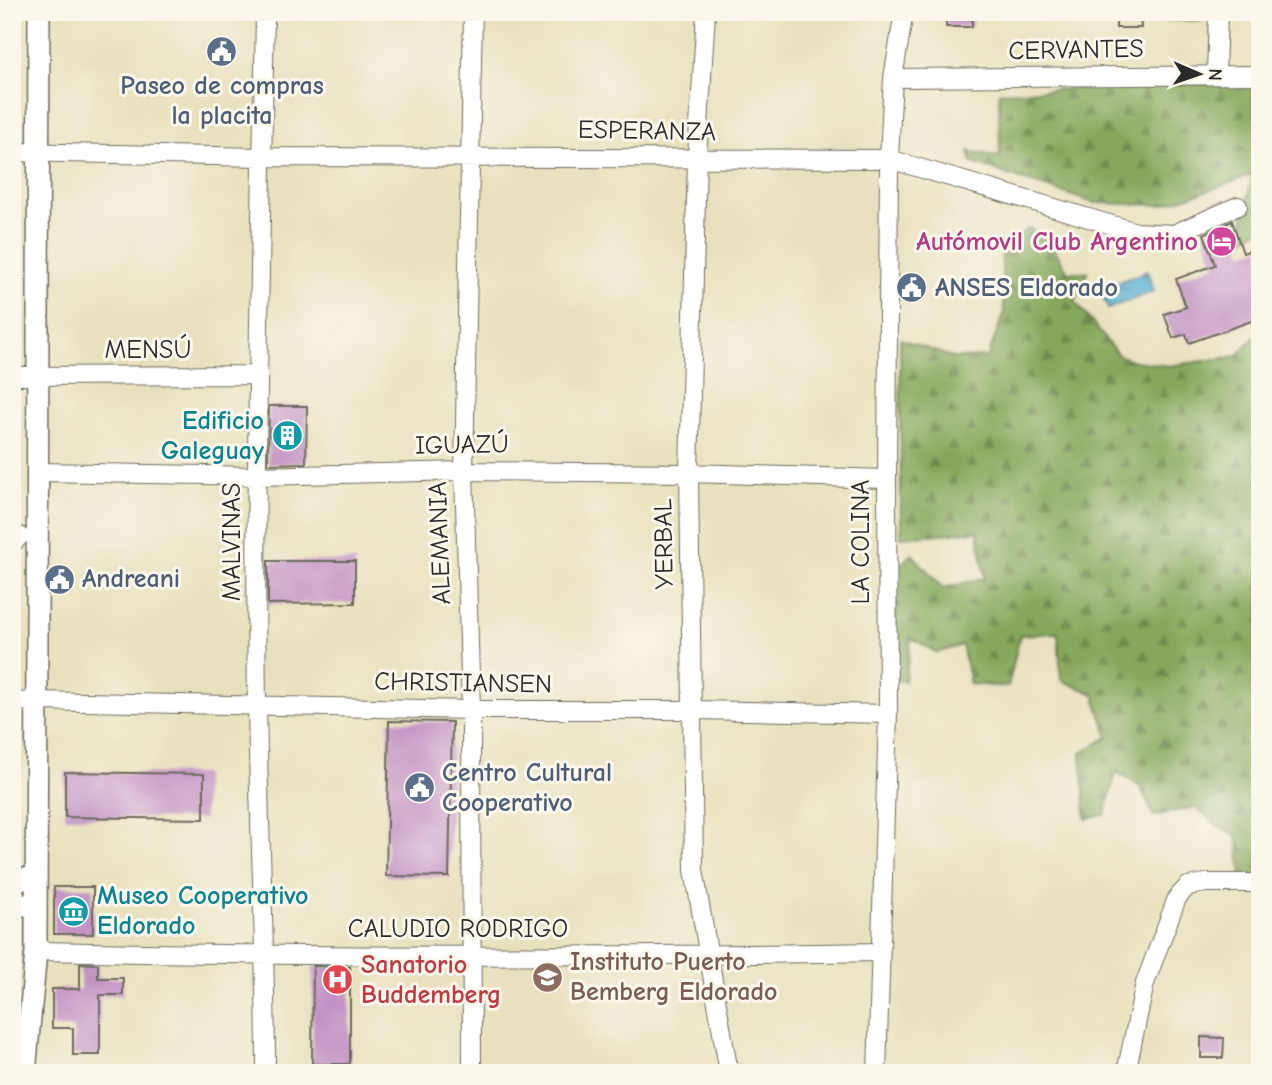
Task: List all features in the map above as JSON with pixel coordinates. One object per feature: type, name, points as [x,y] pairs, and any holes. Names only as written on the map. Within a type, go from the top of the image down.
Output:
[{"type":"main road","points":[[25,1073],[36,951],[37,701],[21,536],[38,472],[39,12]]},
{"type":"main road","points":[[12,879],[36,879]]},
{"type":"main road","points":[[12,905],[36,905]]},
{"type":"street","name":"MALVINAS","points":[[265,12],[257,375],[257,706],[266,956],[266,1073]]},
{"type":"street","name":"ALEMANIA","points":[[472,1073],[471,710],[464,471],[473,12]]},
{"type":"street","name":"YERBAL","points":[[706,12],[697,158],[689,473],[694,870],[729,1073]]},
{"type":"street","name":"LA COLINA","points":[[877,1073],[888,714],[889,159],[893,78],[904,12]]},
{"type":"street","points":[[1216,74],[1217,12]]},
{"type":"street","name":"CERVANTES","points":[[893,78],[1260,75]]},
{"type":"street","name":"ESPERANZA","points":[[12,152],[263,157],[889,159],[1136,232],[1174,234],[1238,206]]},
{"type":"street","name":"MENSÚ","points":[[12,376],[257,375]]},
{"type":"street","name":"IGUAZÚ","points":[[38,472],[258,476],[464,471],[689,473],[887,479]]},
{"type":"street","name":"CHRISTIANSEN","points":[[12,702],[471,710],[693,709],[888,714]]},
{"type":"street","points":[[1126,1073],[1145,983],[1177,898],[1188,886],[1206,883],[1260,883]]},
{"type":"street","name":"CALUDIO RODRIGO","points":[[36,951],[266,956],[880,952]]},
{"type":"green space","points":[[1140,12],[1202,12],[1202,21],[1140,20]]},
{"type":"green space","points":[[1200,83],[1260,85],[1260,229],[1244,239],[1244,212],[1253,174],[1161,205],[1094,203],[972,163],[969,151],[1000,157],[999,92]]},
{"type":"green space","points":[[1030,228],[1051,243],[1068,272],[1088,272],[1075,301],[1118,355],[1135,361],[1169,366],[1237,356],[1260,331],[1260,879],[1242,877],[1237,836],[1217,825],[1195,807],[1154,816],[1140,786],[1116,772],[1105,815],[1086,819],[1081,753],[1108,737],[1094,694],[1061,680],[1058,633],[1020,635],[1008,687],[970,684],[962,645],[937,653],[911,638],[905,681],[895,680],[895,570],[912,554],[943,588],[985,578],[978,531],[901,537],[900,339],[954,358],[988,357],[1004,312],[1001,246]]},
{"type":"water","points":[[1147,271],[1154,291],[1108,309],[1100,289]]},
{"type":"building","points":[[946,12],[972,12],[972,27],[946,27]]},
{"type":"building","points":[[1116,12],[1140,12],[1141,28],[1116,28]]},
{"type":"building","points":[[1232,221],[1243,253],[1260,247],[1260,318],[1189,343],[1186,334],[1173,338],[1164,314],[1186,307],[1176,279],[1215,265],[1204,234]]},
{"type":"building","name":"Edificio Galeguay","points":[[269,406],[307,406],[306,463],[268,464]]},
{"type":"building","points":[[268,561],[355,561],[355,603],[268,604]]},
{"type":"building","name":"Centro Cultural Cooperativo","points":[[389,721],[452,722],[449,877],[386,876]]},
{"type":"building","points":[[65,772],[204,774],[204,819],[65,817]]},
{"type":"building","name":"Museo Cooperativo Eldorado","points":[[54,887],[93,887],[93,934],[54,934]]},
{"type":"building","points":[[80,963],[98,964],[98,978],[123,978],[123,995],[100,995],[100,1055],[73,1055],[73,1028],[52,1028],[52,989],[80,989]]},
{"type":"building","points":[[313,966],[350,967],[350,1064],[312,1064]]},
{"type":"building","points":[[1201,1037],[1224,1038],[1223,1058],[1201,1058]]},
{"type":"place","name":"Paseo de compras la placita","points":[[222,51]]},
{"type":"place","name":"Autómovil Club Argentino","points":[[1221,242]]},
{"type":"place","name":"ANSES Eldorado","points":[[912,288]]},
{"type":"place","name":"Edificio Galeguay","points":[[287,436]]},
{"type":"place","name":"Andreani","points":[[59,579]]},
{"type":"place","name":"Centro Cultural Cooperativo","points":[[419,788]]},
{"type":"place","name":"Museo Cooperativo Eldorado","points":[[74,911]]},
{"type":"place","name":"Instituto Puerto Bemberg Eldorado","points":[[547,977]]},
{"type":"place","name":"Sanatorio Buddemberg","points":[[338,980]]}]
